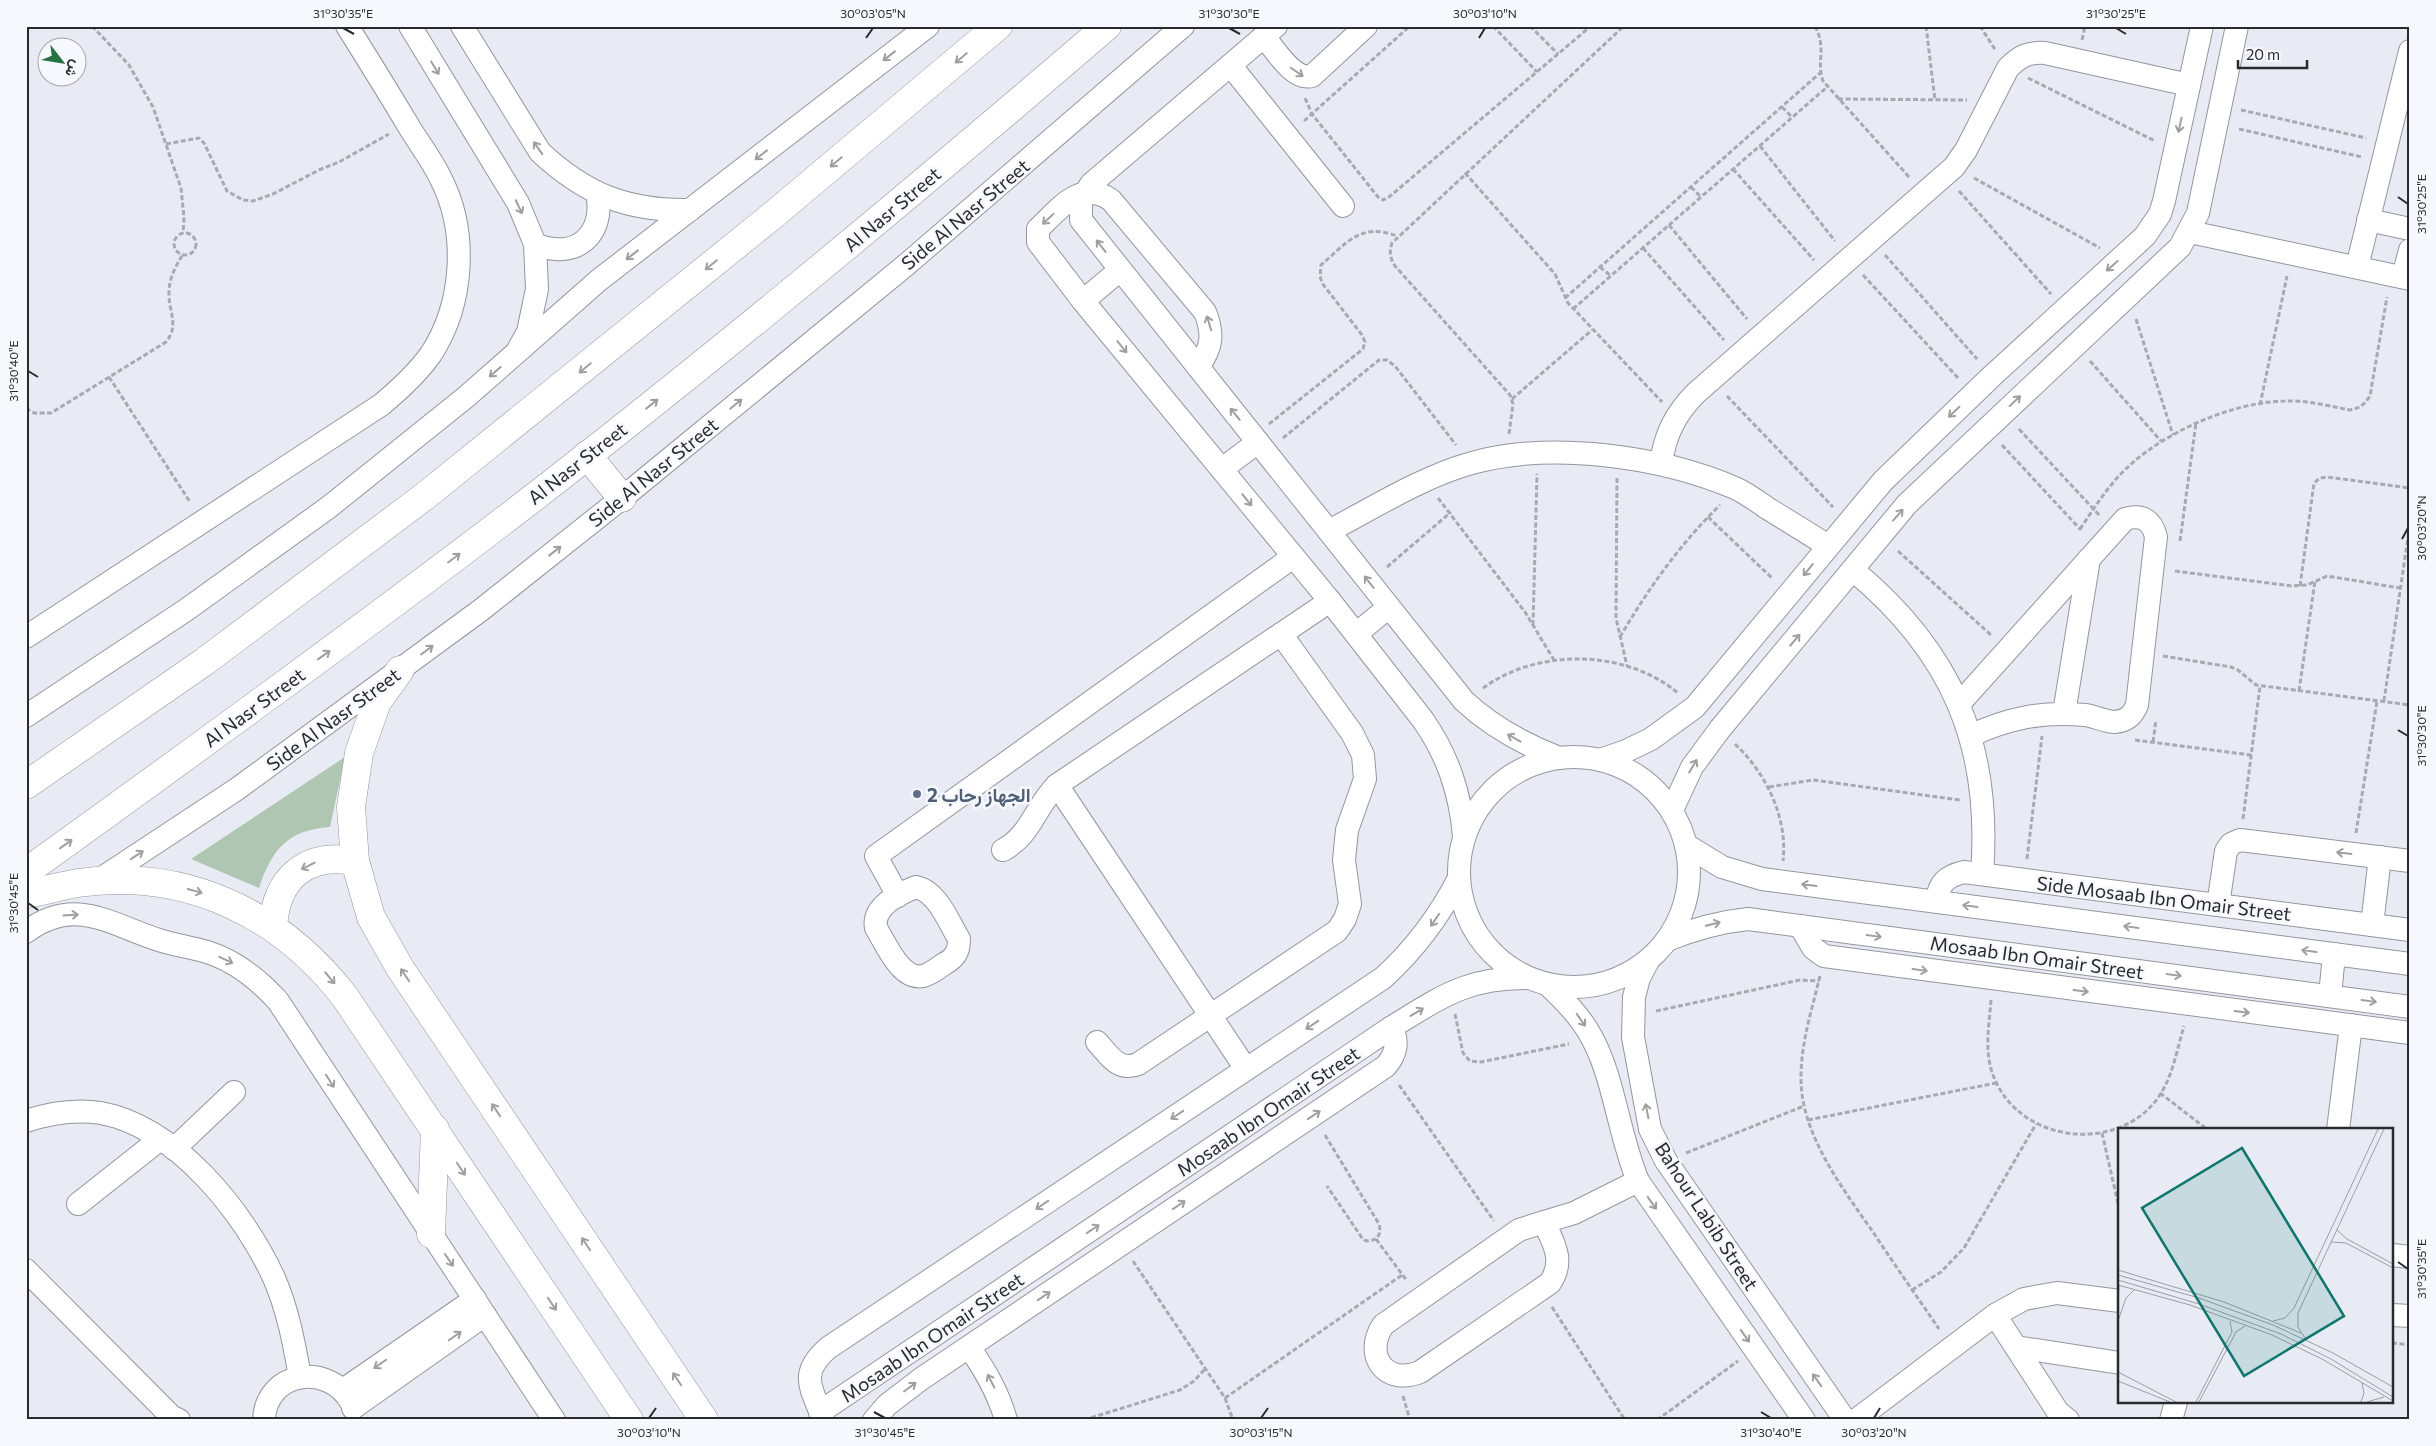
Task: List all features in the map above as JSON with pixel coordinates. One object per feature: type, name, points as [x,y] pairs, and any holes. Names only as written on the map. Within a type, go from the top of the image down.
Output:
[{"type":"main road","points":[[26,785],[204,662],[425,496],[772,216],[998,26]]},
{"type":"main road","name":"Al Nasr Street","points":[[26,872],[342,643],[587,455],[839,253],[1107,26]]},
{"type":"main road","points":[[587,455],[622,498]]},
{"type":"main road","points":[[400,670],[377,702],[359,752],[351,807],[355,861],[371,917],[400,968],[704,1420]]},
{"type":"main road","points":[[273,927],[274,909],[280,892],[290,878],[304,867],[320,860],[338,858],[355,861]]},
{"type":"main road","points":[[26,894],[96,882],[129,880],[180,887],[228,902],[273,927],[306,953],[330,978],[435,1129],[628,1420]]},
{"type":"main road","points":[[431,1234],[435,1129]]},
{"type":"street","points":[[26,638],[381,405],[409,382],[431,353],[450,312],[457,285],[459,249],[454,213],[441,179],[347,26]]},
{"type":"street","points":[[410,26],[518,203],[536,244],[537,288],[528,332],[516,354]]},
{"type":"street","points":[[462,26],[540,152],[576,182],[627,205],[658,210],[690,210]]},
{"type":"street","points":[[26,716],[186,610],[282,542],[398,453],[516,354],[599,280],[928,26]]},
{"type":"street","name":"Side Al Nasr Street","points":[[96,882],[237,789],[400,670],[622,498],[906,265],[1183,26]]},
{"type":"street","points":[[1366,26],[1312,76],[1306,77],[1294,72],[1270,32],[1084,192],[1067,201],[1036,233],[1038,242],[1083,301],[1330,601],[1437,741],[1457,786],[1464,836],[1459,878],[1464,906],[1479,938],[1493,954],[1509,968],[1538,982],[1569,988],[1611,981],[1630,973],[1648,961],[1667,940],[1677,923],[1687,894],[1689,865],[1686,845],[1672,810],[1648,783],[1618,765],[1600,760],[1559,758],[1525,768],[1501,783],[1486,798],[1464,836]]},
{"type":"street","points":[[1600,760],[1626,751],[1651,739],[1695,707],[1883,481],[1992,376],[2145,236],[2160,214],[2202,26]]},
{"type":"street","points":[[1672,810],[1692,768],[1720,729],[1907,504],[2180,247],[2190,232],[2198,213],[2237,26]]},
{"type":"street","points":[[2357,268],[2410,51]]},
{"type":"street","points":[[1661,464],[1664,444],[1676,416],[1682,408],[1711,379],[1949,171],[1966,150],[2008,68],[2019,57],[2032,52],[2045,52],[2189,85]]},
{"type":"street","points":[[1231,66],[1343,206]]},
{"type":"street","points":[[1084,192],[1080,211],[1081,220],[1464,701],[1480,716],[1518,740],[1559,758]]},
{"type":"street","points":[[1084,192],[1103,194],[1110,200],[1205,312],[1211,326],[1212,341],[1207,355],[1198,367]]},
{"type":"street","points":[[536,244],[547,249],[560,250],[573,248],[584,241],[593,231],[598,219],[600,206],[597,193]]},
{"type":"street","points":[[2368,220],[2410,229]]},
{"type":"street","points":[[2190,232],[2401,277],[2410,250]]},
{"type":"street","points":[[1083,301],[1120,270]]},
{"type":"street","points":[[2015,355],[2037,381]]},
{"type":"street","points":[[1222,470],[1259,443]]},
{"type":"street","points":[[1329,531],[1425,482],[1471,463],[1506,456],[1538,453],[1618,456],[1661,464],[1737,489],[1828,546]]},
{"type":"street","points":[[1958,704],[2125,519],[2136,516],[2146,519],[2153,527],[2156,537],[2137,705],[2133,714],[2126,720],[2114,722],[2089,716],[2054,713],[2016,718],[1970,736]]},
{"type":"street","points":[[2054,713],[2094,554]]},
{"type":"street","points":[[898,896],[876,856],[1293,557]]},
{"type":"street","points":[[1853,570],[1880,592],[1904,616],[1939,666],[1958,704],[1970,736],[1979,770],[1983,803],[1984,839],[1982,874]]},
{"type":"street","points":[[1003,850],[1023,836],[1039,806],[1057,785],[1330,601]]},
{"type":"street","points":[[1356,634],[1389,607]]},
{"type":"street","points":[[1097,1042],[1117,1064],[1131,1067],[1336,931],[1346,919],[1350,904],[1344,860],[1347,830],[1365,780],[1363,755],[1352,733],[1281,634]]},
{"type":"street","points":[[1057,785],[1246,1069]]},
{"type":"street","points":[[2218,905],[2226,851],[2231,844],[2240,840],[2410,861]]},
{"type":"street","points":[[1686,845],[1722,867],[1742,874],[1781,881],[2410,964]]},
{"type":"street","points":[[2372,925],[2380,857]]},
{"type":"street","name":"Side Mosaab Ibn Omair Street","points":[[1937,902],[1941,884],[1950,875],[1964,872],[2410,930]]},
{"type":"street","name":"Mosaab Ibn Omair Street","points":[[1459,878],[1434,922],[1402,961],[1383,978],[828,1348],[817,1358],[810,1371],[809,1385],[822,1416],[1392,1027],[1450,992],[1488,980],[1538,982]]},
{"type":"street","points":[[26,932],[47,920],[62,916],[94,916],[160,941],[207,952],[246,971],[278,1001],[554,1420]]},
{"type":"street","name":"Mosaab Ibn Omair Street","points":[[1667,940],[1693,929],[1748,919],[2410,1007]]},
{"type":"street","points":[[1800,926],[1813,948],[1824,956],[1993,980],[2410,1033]]},
{"type":"street","points":[[2330,996],[2334,954]]},
{"type":"street","name":"Bahour Labib Street","points":[[1648,961],[1639,978],[1634,997],[1633,1037],[1650,1129],[1666,1161],[1845,1420]]},
{"type":"street","name":"Bahour Labib Street","points":[[1538,982],[1565,1000],[1593,1039],[1602,1061],[1628,1157],[1638,1181],[1804,1420]]},
{"type":"street","points":[[2338,1128],[2351,1025]]},
{"type":"street","points":[[874,1420],[887,1404],[968,1347],[1386,1066],[1393,1058],[1396,1048],[1396,1037],[1392,1027]]},
{"type":"street","points":[[78,1204],[166,1144],[234,1092]]},
{"type":"street","points":[[26,1121],[61,1112],[101,1113],[134,1124],[166,1144],[225,1200],[260,1251],[274,1279],[285,1308],[300,1377]]},
{"type":"street","points":[[1544,1222],[1558,1251],[1559,1263],[1556,1274],[1550,1283],[1420,1372],[1410,1376],[1400,1376],[1389,1372],[1381,1365],[1376,1356],[1374,1345],[1377,1335],[1383,1326],[1528,1225],[1574,1214],[1638,1181]]},
{"type":"street","points":[[2394,1255],[2410,1257]]},
{"type":"street","points":[[26,1270],[170,1416],[179,1420]]},
{"type":"street","points":[[1856,1420],[1995,1315],[2024,1298],[2057,1293],[2118,1301]]},
{"type":"street","points":[[264,1420],[269,1401],[277,1390],[287,1382],[300,1377],[323,1378],[351,1406],[480,1307]]},
{"type":"street","points":[[1995,1315],[2058,1412],[2068,1420]]},
{"type":"street","points":[[2394,1315],[2410,1316]]},
{"type":"street","points":[[968,1347],[986,1370],[999,1396],[1006,1420]]},
{"type":"street","points":[[2016,1347],[2118,1363]]},
{"type":"street","points":[[2171,1420],[2175,1404]]},
{"type":"path","points":[[92,26],[113,46],[142,85],[166,144],[181,188],[184,218],[183,233]]},
{"type":"path","points":[[1288,136],[1410,26]]},
{"type":"path","points":[[1493,26],[1537,72]]},
{"type":"path","points":[[1530,26],[1558,55]]},
{"type":"path","points":[[1306,77],[1306,102],[1312,114],[1378,197],[1383,200],[1389,197],[1591,26]]},
{"type":"path","points":[[1512,399],[1395,266],[1391,259],[1390,251],[1397,236],[1624,26]]},
{"type":"path","points":[[1815,26],[1820,36],[1823,52],[1820,73],[1827,87],[1924,193]]},
{"type":"path","points":[[1926,26],[1935,100]]},
{"type":"path","points":[[1980,26],[2008,68],[2175,151]]},
{"type":"path","points":[[1565,298],[1820,73]]},
{"type":"path","points":[[1573,309],[1827,87]]},
{"type":"path","points":[[1837,99],[1991,101]]},
{"type":"path","points":[[1782,107],[1792,118]]},
{"type":"path","points":[[2219,115],[2384,152]]},
{"type":"path","points":[[2219,115],[2384,152]]},
{"type":"path","points":[[166,144],[199,138],[204,143],[227,191],[243,200],[253,200],[273,194],[319,170],[339,162],[407,124]]},
{"type":"path","points":[[1760,146],[1849,259],[1973,394]]},
{"type":"path","points":[[1733,169],[1829,277]]},
{"type":"path","points":[[1949,171],[2120,259]]},
{"type":"path","points":[[1949,171],[2064,310]]},
{"type":"path","points":[[1465,173],[1555,274],[1565,298],[1573,309],[1676,416]]},
{"type":"path","points":[[1691,187],[1701,197]]},
{"type":"path","points":[[1669,225],[1761,336]]},
{"type":"path","points":[[1259,443],[1363,349],[1362,335],[1322,283],[1320,276],[1321,265],[1359,233],[1386,232],[1397,236]]},
{"type":"path","points":[[183,233],[192,235],[196,246],[188,254],[183,254],[174,248],[176,236],[183,233]]},
{"type":"path","points":[[1872,239],[1992,376]]},
{"type":"path","points":[[1643,248],[1737,356]]},
{"type":"path","points":[[26,408],[34,413],[51,413],[166,342],[172,335],[175,326],[169,292],[172,273],[183,254]]},
{"type":"path","points":[[2260,405],[2292,254]]},
{"type":"path","points":[[1600,267],[1610,276]]},
{"type":"path","points":[[2080,529],[2129,466],[2161,441],[2196,423],[2232,410],[2285,401],[2350,410],[2358,408],[2365,403],[2370,396],[2401,277]]},
{"type":"path","points":[[2129,297],[2173,435]]},
{"type":"path","points":[[1506,456],[1512,399],[1592,330]]},
{"type":"path","points":[[2076,345],[2161,441]]},
{"type":"path","points":[[1259,443],[1379,360],[1387,360],[1395,366],[1471,463]]},
{"type":"path","points":[[109,377],[203,522]]},
{"type":"path","points":[[1711,379],[1847,522]]},
{"type":"path","points":[[2004,412],[2114,531]]},
{"type":"path","points":[[1986,428],[2080,529],[2094,554]]},
{"type":"path","points":[[1534,626],[1538,453]]},
{"type":"path","points":[[1618,456],[1614,597],[1619,638],[1627,666]]},
{"type":"path","points":[[2300,586],[2314,483],[2320,478],[2327,477],[2410,488]]},
{"type":"path","points":[[1425,482],[1451,512],[1534,626],[1554,660]]},
{"type":"path","points":[[1619,638],[1660,575],[1708,517],[1737,489]]},
{"type":"path","points":[[1370,582],[1451,512]]},
{"type":"path","points":[[1708,517],[1789,594]]},
{"type":"path","points":[[2384,701],[2410,523]]},
{"type":"path","points":[[1880,535],[2007,649]]},
{"type":"path","points":[[2152,568],[2300,586],[2327,576],[2400,588]]},
{"type":"path","points":[[2299,691],[2315,581]]},
{"type":"path","points":[[2143,653],[2231,668],[2238,670],[2251,683],[2260,686],[2410,705]]},
{"type":"path","points":[[1464,701],[1491,682],[1514,671],[1554,660],[1578,659],[1627,666],[1652,676],[1675,690],[1695,707]]},
{"type":"path","points":[[2240,840],[2260,686]]},
{"type":"path","points":[[2353,854],[2377,701]]},
{"type":"path","points":[[2024,880],[2054,713]]},
{"type":"path","points":[[1720,729],[1755,766],[1768,788],[1777,810],[1782,833],[1784,857],[1781,881]]},
{"type":"path","points":[[2126,738],[2251,755]]},
{"type":"path","points":[[1768,788],[1813,780],[1983,803]]},
{"type":"path","points":[[1824,956],[1808,1026],[1801,1077],[1804,1106],[1808,1120],[1832,1173],[1952,1348]]},
{"type":"path","points":[[1633,1016],[1800,980],[1818,981]]},
{"type":"path","points":[[1993,980],[1987,1055],[1996,1083],[2013,1107],[2036,1124],[2064,1134],[2093,1135],[2121,1127],[2146,1111],[2164,1088],[2191,1005]]},
{"type":"path","points":[[1450,992],[1463,1053],[1470,1061],[1481,1062],[1593,1039]]},
{"type":"path","points":[[1386,1066],[1506,1239]]},
{"type":"path","points":[[1808,1120],[1996,1083]]},
{"type":"path","points":[[2160,1093],[2205,1128]]},
{"type":"path","points":[[1666,1161],[1804,1106]]},
{"type":"path","points":[[1313,1115],[1380,1224],[1380,1234],[1376,1238],[1366,1241],[1362,1238],[1327,1186]]},
{"type":"path","points":[[1912,1290],[1941,1272],[1964,1248],[2036,1124]]},
{"type":"path","points":[[2102,1132],[2118,1203]]},
{"type":"path","points":[[1376,1238],[1420,1300]]},
{"type":"path","points":[[1122,1244],[1225,1398],[1233,1420]]},
{"type":"path","points":[[1225,1398],[1402,1275]]},
{"type":"path","points":[[1541,1289],[1626,1420]]},
{"type":"path","points":[[2394,1343],[2410,1345]]},
{"type":"path","points":[[1657,1420],[1754,1349]]},
{"type":"path","points":[[1084,1420],[1180,1390],[1194,1381],[1205,1369]]},
{"type":"green space","points":[[345,757],[330,827],[303,832],[284,844],[270,862],[259,888],[191,859]]},
{"type":"place","name":"الجهاز رحاب 2","points":[[917,794]]}]
